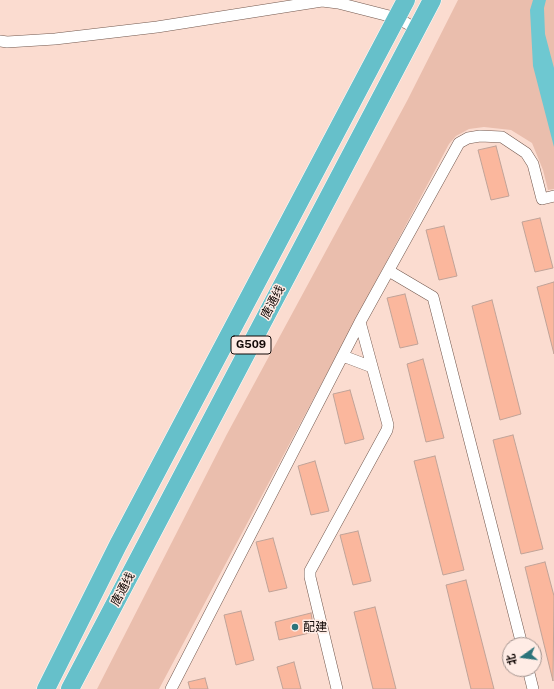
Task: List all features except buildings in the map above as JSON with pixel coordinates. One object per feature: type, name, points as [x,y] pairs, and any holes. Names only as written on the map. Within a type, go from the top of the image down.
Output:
[{"type":"highway","name":"唐通线","points":[[46,689],[122,538],[406,0]]},
{"type":"highway","name":"唐通线","points":[[70,689],[432,0]]},
{"type":"street","points":[[0,41],[7,42],[55,39],[157,27],[322,1],[338,3],[397,18],[417,29]]},
{"type":"street","points":[[171,689],[360,322],[460,143],[468,138],[480,136],[502,137],[526,153],[533,164],[542,199],[554,196]]},
{"type":"street","points":[[389,271],[432,297],[520,637]]},
{"type":"street","points":[[337,689],[310,571],[387,430],[388,425],[360,322]]},
{"type":"street","points":[[343,356],[372,367]]},
{"type":"street","points":[[530,677],[533,689]]},
{"type":"shaded area","points":[[458,0],[554,0],[554,189],[548,190],[543,170],[532,143],[511,130],[484,127],[469,129],[456,136],[449,144],[159,689],[97,689],[227,434],[407,101]]},
{"type":"water","points":[[533,0],[546,0],[544,8],[545,34],[554,68],[554,147],[533,66],[530,10]]},
{"type":"place","name":"配建","points":[[295,627]]}]
